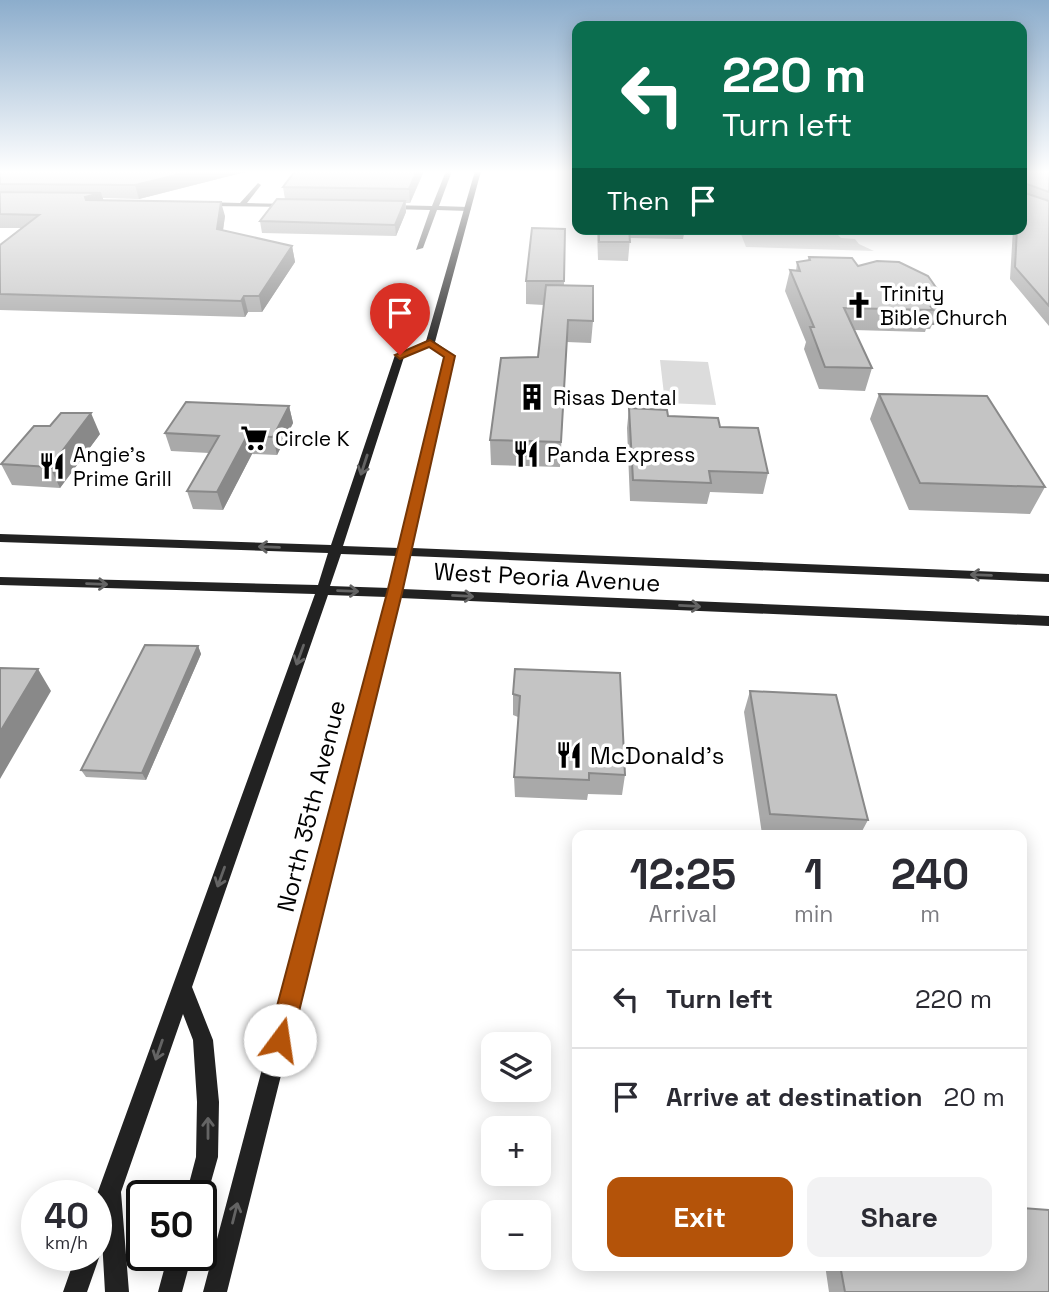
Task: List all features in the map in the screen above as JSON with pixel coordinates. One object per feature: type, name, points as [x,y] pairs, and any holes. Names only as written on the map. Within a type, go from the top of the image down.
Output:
[{"type":"main road","points":[[430,343],[462,231]]},
{"type":"main road","name":"North 35th Avenue","points":[[112,1185],[323,590],[400,355],[430,343],[450,356],[395,593],[215,1292]]},
{"type":"main road","name":"West Peoria Avenue","points":[[0,538],[1049,578]]},
{"type":"main road","name":"West Peoria Avenue","points":[[0,581],[323,590],[1049,621]]},
{"type":"main road","points":[[182,986],[203,1040],[208,1102],[208,1157],[201,1180]]},
{"type":"main road","points":[[112,1220],[117,1292]]},
{"type":"main road","points":[[75,1292],[82,1271]]},
{"type":"main road","points":[[170,1292],[176,1271]]},
{"type":"street","points":[[419,248],[425,231]]},
{"type":"shaded area","points":[[741,235],[838,235],[841,238],[855,239],[874,251],[746,247]]},
{"type":"shaded area","points":[[660,360],[708,362],[716,405],[665,403]]},
{"type":"building","points":[[18,231],[227,231],[292,246],[259,296],[244,296],[241,301],[0,294],[0,245]]},
{"type":"building","points":[[532,231],[565,231],[564,281],[526,281]]},
{"type":"building","points":[[1027,231],[1049,231],[1049,306],[1015,267],[1017,235],[1027,235]]},
{"type":"building","points":[[599,235],[629,235],[630,242],[599,242]]},
{"type":"building","points":[[809,257],[852,258],[858,266],[877,261],[899,262],[928,276],[944,299],[939,299],[942,304],[936,304],[938,307],[931,307],[933,310],[844,308],[872,368],[825,367],[810,327],[814,327],[790,270],[800,271],[797,262],[810,260]]},
{"type":"building","points":[[546,285],[593,286],[593,321],[568,320],[561,442],[490,440],[501,358],[538,357]]},
{"type":"building","points":[[879,394],[987,396],[1045,487],[920,483]]},
{"type":"building","points":[[186,402],[289,406],[273,437],[247,436],[217,492],[187,491],[219,436],[165,433]]},
{"type":"building","points":[[629,408],[667,410],[668,416],[718,418],[720,427],[758,428],[768,473],[709,471],[711,483],[633,480]]},
{"type":"building","points":[[61,413],[91,413],[50,467],[1,464],[34,426],[50,426]]},
{"type":"building","points":[[145,645],[198,646],[142,773],[81,770]]},
{"type":"building","points":[[0,668],[38,669],[0,732]]},
{"type":"building","name":"McDonald's","points":[[515,669],[620,673],[625,775],[589,773],[589,780],[514,777],[520,696],[513,694]]},
{"type":"building","points":[[750,691],[836,695],[868,820],[770,814]]},
{"type":"building","points":[[1027,1208],[1049,1210],[1049,1292],[845,1292],[841,1271],[1027,1271]]},
{"type":"place","name":"Trinity Bible Church","points":[[859,305]]},
{"type":"place","name":"Risas Dental","points":[[532,397]]},
{"type":"place","name":"Circle K","points":[[254,438]]},
{"type":"place","name":"Panda Express","points":[[526,454]]},
{"type":"place","name":"Angie's Prime Grill","points":[[52,466]]},
{"type":"place","name":"McDonald's","points":[[569,755]]},
{"type":"route","points":[[280,1040],[395,593],[450,356],[430,343],[400,355]]}]
